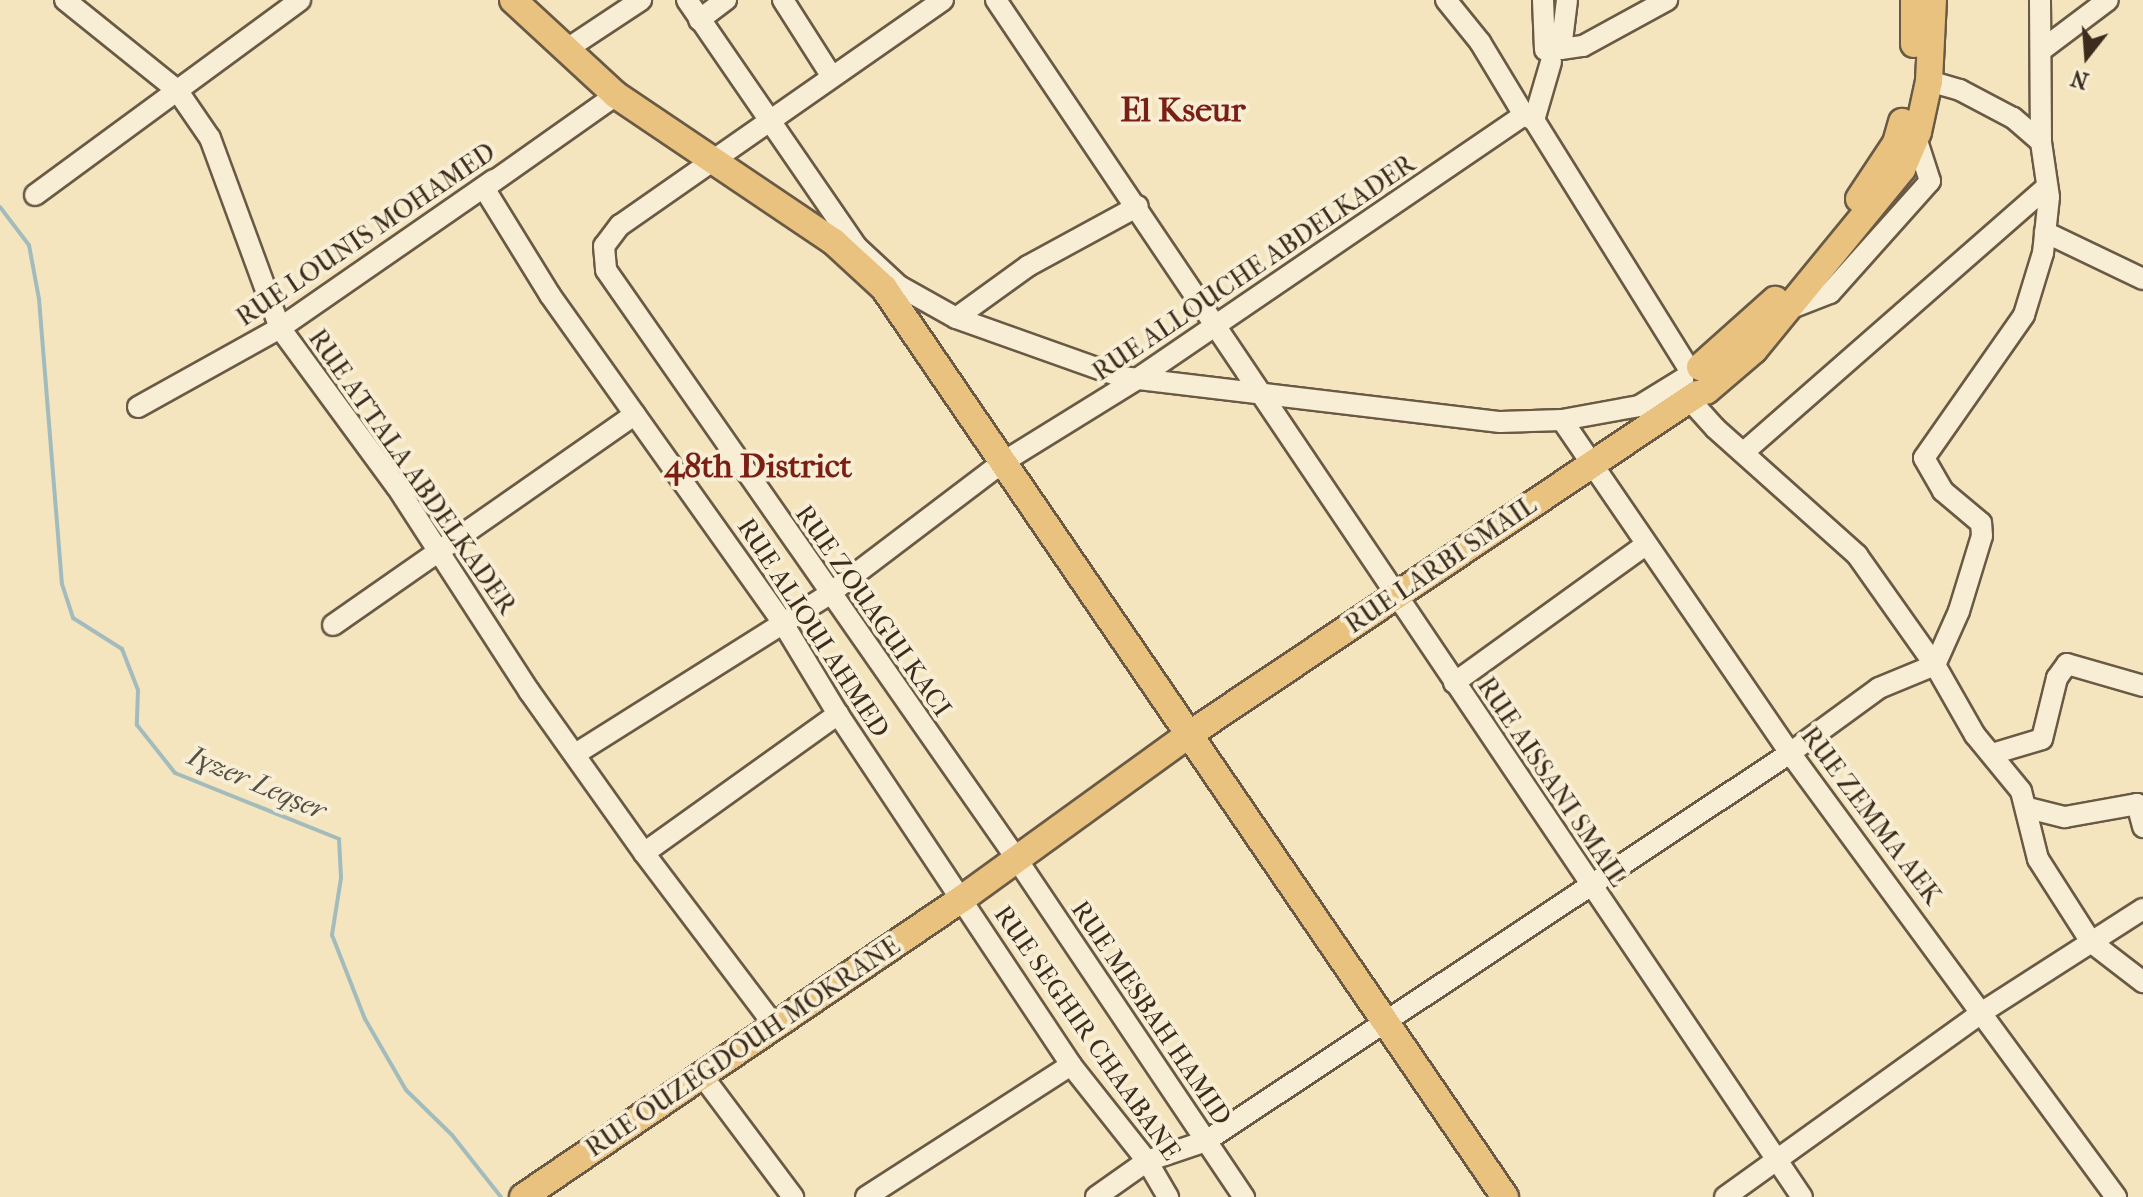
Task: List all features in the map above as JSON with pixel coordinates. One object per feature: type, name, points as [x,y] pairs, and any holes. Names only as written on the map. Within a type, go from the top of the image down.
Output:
[{"type":"main road","points":[[513,0],[616,95],[713,164],[834,242],[876,279],[1505,1197]]},
{"type":"main road","points":[[1694,385],[1756,321],[1860,198],[1896,143],[1913,83],[1914,0]]},
{"type":"main road","points":[[1694,385],[1754,350],[1902,169],[1916,138],[1929,81],[1933,0]]},
{"type":"main road","name":"RUE LARBI SMAIL","points":[[1016,858],[1187,736],[1588,464],[1694,385]]},
{"type":"main road","name":"RUE OUZEGDOUH MOKRANE","points":[[523,1197],[963,898],[1016,858]]},
{"type":"street","name":"RUE ATTALA ABDELKADER","points":[[65,0],[177,90],[210,138],[280,328],[325,384],[441,554],[529,691],[577,753],[644,853],[774,1025]]},
{"type":"street","points":[[35,195],[300,0]]},
{"type":"street","points":[[567,49],[641,0]]},
{"type":"street","points":[[687,0],[857,247],[899,286],[956,318],[1137,379],[1500,422],[1562,420],[1639,406],[1694,385]]},
{"type":"street","points":[[699,20],[726,0]]},
{"type":"street","points":[[783,0],[832,77]]},
{"type":"street","name":"RUE ZOUAGUI KACI","points":[[943,0],[772,123],[620,225],[604,246],[606,270],[1016,858]]},
{"type":"street","name":"RUE AISSANI SMAIL","points":[[996,0],[1218,323],[1395,597],[1802,1197]]},
{"type":"street","points":[[1446,0],[1480,42],[1529,118],[1694,385],[1771,483],[1857,555],[1935,665],[2028,808],[2038,859],[2091,942],[2143,982]]},
{"type":"street","points":[[1543,0],[1552,53]]},
{"type":"street","points":[[1529,118],[1567,0]]},
{"type":"street","points":[[1552,53],[1583,46],[1667,0]]},
{"type":"street","points":[[1096,1197],[1147,1161],[1206,1141],[1383,1019],[1790,753],[1879,688],[1935,665],[1959,611],[1982,536],[1981,523],[1943,491],[1924,458],[2024,315],[2045,232],[2047,187],[2041,142],[2043,49],[2040,0]]},
{"type":"street","points":[[2043,49],[2108,0]]},
{"type":"street","points":[[1929,81],[2000,111],[2041,142]]},
{"type":"street","name":"RUE ALIOUI AHMED","points":[[616,95],[484,188],[550,295],[781,620],[838,714],[963,898]]},
{"type":"street","name":"RUE LOUNIS MOHAMED","points":[[138,407],[280,328],[616,95]]},
{"type":"street","name":"RUE ALLOUCHE ABDELKADER","points":[[577,753],[781,620],[829,594],[1000,464],[1137,379],[1529,118]]},
{"type":"street","points":[[1744,452],[2047,187]]},
{"type":"street","points":[[956,318],[1028,266],[1138,206]]},
{"type":"street","points":[[2045,232],[2143,279]]},
{"type":"street","points":[[333,625],[441,554],[635,414]]},
{"type":"street","name":"RUE ZEMMA AEK","points":[[1562,420],[1644,546],[1790,753],[1984,1011],[2116,1197]]},
{"type":"street","points":[[1454,683],[1644,546]]},
{"type":"street","points":[[1992,754],[2042,739],[2057,678],[2067,664],[2143,686]]},
{"type":"street","points":[[644,853],[838,714]]},
{"type":"street","points":[[2028,808],[2065,817],[2137,804],[2143,827]]},
{"type":"street","name":"RUE MESBAH HAMID","points":[[1016,858],[1244,1197]]},
{"type":"street","name":"RUE SEGHIR CHAABANE","points":[[963,898],[1071,1065],[1147,1161],[1168,1197]]},
{"type":"street","points":[[1725,1197],[1778,1162],[1984,1011],[2143,909]]},
{"type":"street","points":[[866,1197],[1071,1065]]},
{"type":"street","points":[[701,1074],[793,1197]]},
{"type":"waterway","name":"Iɣzer Leqṣer","points":[[0,207],[29,245],[39,299],[62,584],[73,618],[122,649],[138,690],[137,725],[175,773],[339,839],[341,878],[332,935],[365,1019],[406,1090],[452,1135],[501,1197]]},
{"type":"district","name":"El Kseur","points":[[1183,111]]},
{"type":"district","name":"48th District","points":[[758,467]]}]
